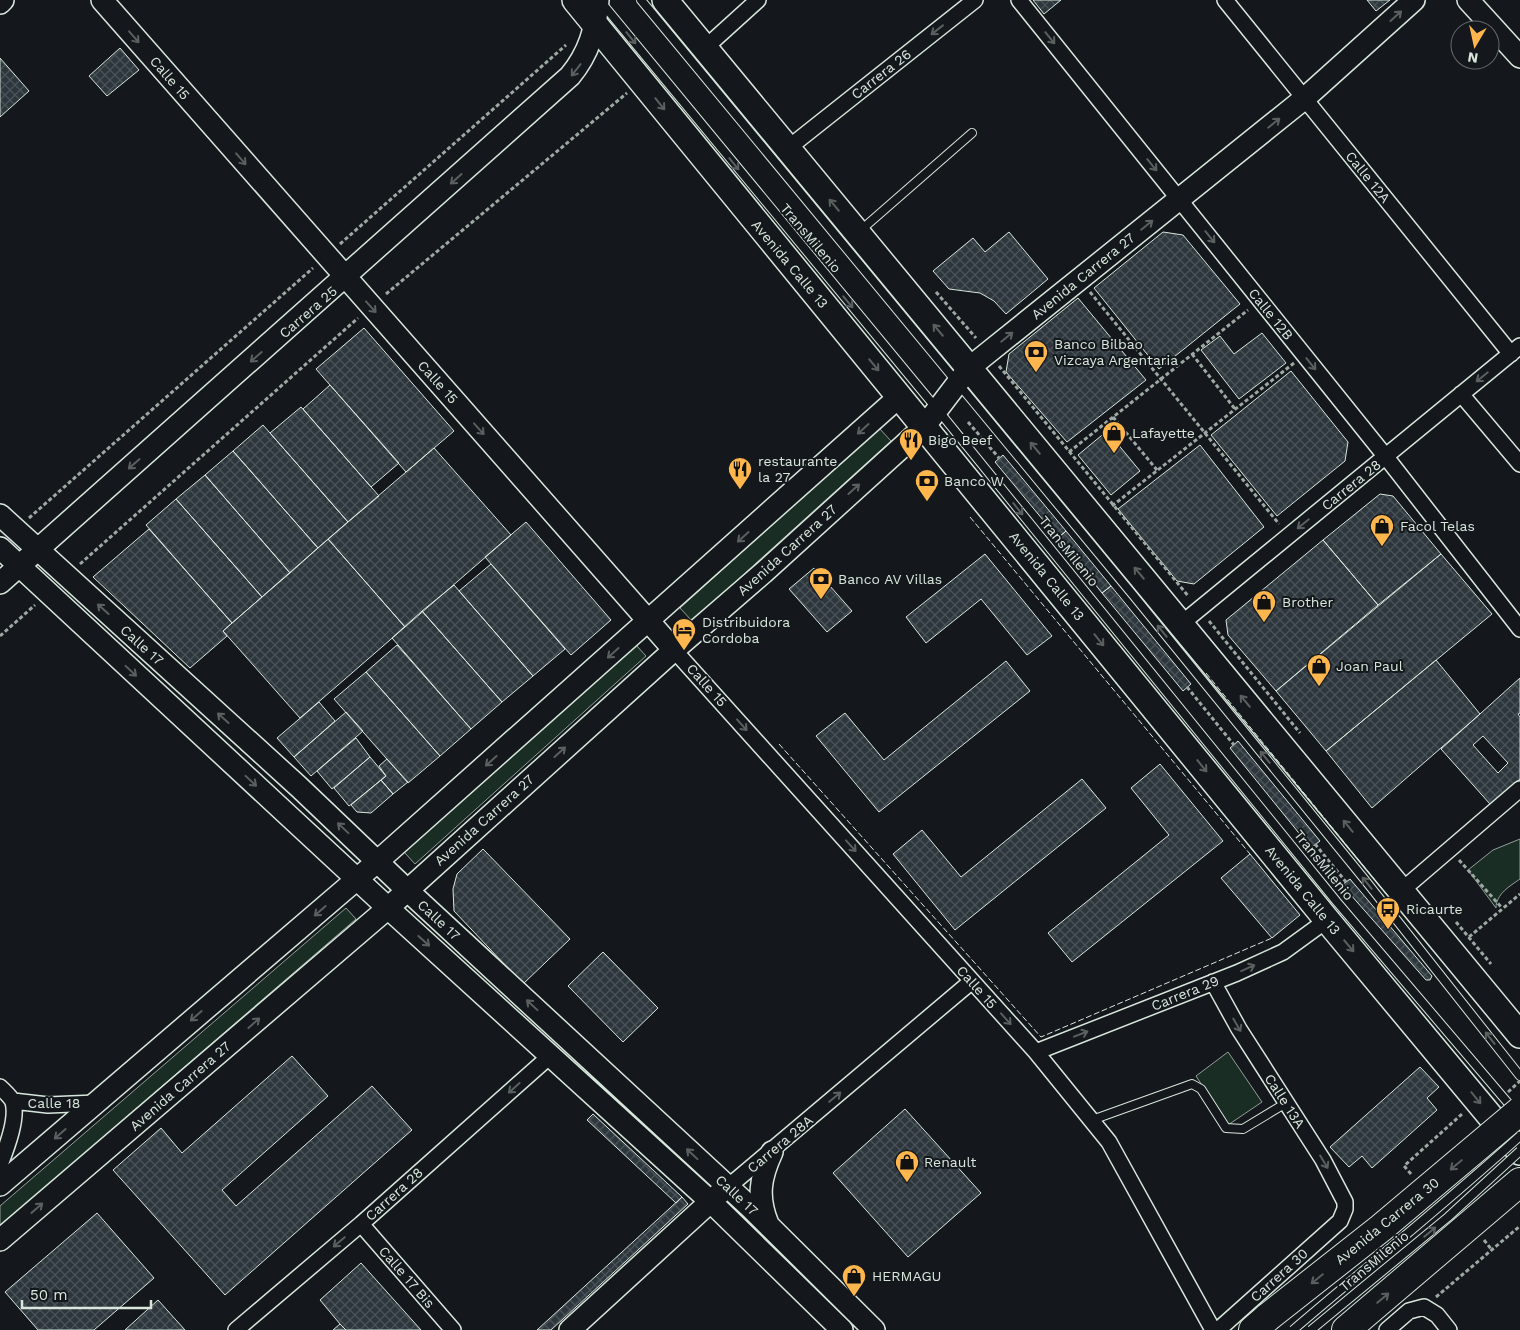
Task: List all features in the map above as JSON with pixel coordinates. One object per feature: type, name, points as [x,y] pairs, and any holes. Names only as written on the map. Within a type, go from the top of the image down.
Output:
[{"type":"highway","name":"Avenida Carrera 30","points":[[1260,1324],[1381,1228],[1520,1111]]},
{"type":"highway","points":[[1346,1330],[1520,1182]]},
{"type":"main road","name":"Avenida Calle 13","points":[[575,0],[900,396],[931,418],[1327,920],[1520,1152]]},
{"type":"main road","points":[[665,0],[705,48],[794,144],[963,376],[1050,466],[1104,512],[1190,616],[1401,891],[1520,1035]]},
{"type":"street","points":[[0,3],[4,0]]},
{"type":"street","name":"Calle 15","points":[[102,0],[370,307],[674,650],[1036,1052],[1109,1142],[1213,1330]]},
{"type":"street","name":"Carrera 25","points":[[0,583],[570,76],[588,51],[596,26],[599,0]]},
{"type":"street","points":[[705,48],[758,0]]},
{"type":"street","name":"Carrera 26","points":[[794,144],[976,0]]},
{"type":"street","name":"Calle 12B","points":[[1020,0],[1386,457],[1520,629]]},
{"type":"street","name":"Calle 12A","points":[[1225,0],[1516,350]]},
{"type":"street","name":"Avenida Carrera 27","points":[[0,1240],[388,908],[674,650],[763,573],[931,418],[963,376],[1079,279],[1305,98],[1414,0]]},
{"type":"street","points":[[1468,0],[1520,57]]},
{"type":"street","name":"Carrera 28","points":[[1190,616],[1516,350]]},
{"type":"street","points":[[1461,394],[1520,464]]},
{"type":"street","points":[[0,1185],[378,861],[650,621],[900,396]]},
{"type":"street","name":"Calle 17","points":[[0,515],[378,861],[768,1224],[874,1330]]},
{"type":"street","name":"Calle 17","points":[[0,548],[356,879],[710,1201],[842,1330]]},
{"type":"street","points":[[1401,891],[1520,789]]},
{"type":"street","name":"Carrera 29","points":[[1036,1052],[1213,982],[1283,952],[1327,920]]},
{"type":"street","name":"Carrera 28A","points":[[570,1330],[710,1201],[772,1152],[972,981]]},
{"type":"street","name":"Calle 13A","points":[[1213,982],[1239,1029],[1323,1160],[1345,1202],[1345,1209],[1340,1221]]},
{"type":"street","name":"Carrera 28","points":[[236,1330],[361,1224],[550,1056]]},
{"type":"street","name":"Calle 18","points":[[0,1087],[13,1101],[48,1105],[96,1103]]},
{"type":"street","name":"Calle 18","points":[[0,1165],[10,1132],[13,1101]]},
{"type":"street","points":[[768,1224],[762,1209],[760,1186],[772,1152]]},
{"type":"street","name":"Carrera 30","points":[[1218,1330],[1340,1221]]},
{"type":"street","name":"Calle 17 Bis","points":[[361,1224],[453,1330]]},
{"type":"street","points":[[1387,1330],[1409,1311],[1424,1307],[1437,1315],[1449,1330]]},
{"type":"lane","name":"TransMilenio","points":[[599,0],[931,418],[1520,1117]]},
{"type":"lane","name":"TransMilenio","points":[[641,0],[963,376],[1520,1076]]},
{"type":"lane","points":[[857,233],[972,133]]},
{"type":"lane","points":[[1092,1120],[1192,1084],[1202,1089],[1226,1128],[1243,1129],[1286,1103]]},
{"type":"lane","name":"TransMilenio","points":[[1293,1330],[1448,1200],[1520,1136]]},
{"type":"lane","name":"TransMilenio","points":[[1311,1330],[1448,1217],[1520,1152]]},
{"type":"path","points":[[16,530],[567,44]]},
{"type":"path","points":[[67,576],[370,307],[630,90]]},
{"type":"path","points":[[1079,279],[1288,536]]},
{"type":"path","points":[[1050,466],[1260,301]]},
{"type":"path","points":[[1192,354],[1235,409]]},
{"type":"path","points":[[1104,512],[1304,355]]},
{"type":"path","points":[[1012,381],[1070,451],[1104,512],[1190,616],[1305,739]]},
{"type":"path","points":[[1113,416],[1157,470]]},
{"type":"path","points":[[973,418],[967,424],[999,458]]},
{"type":"path","points":[[0,636],[48,594]]},
{"type":"path","points":[[1187,687],[1234,745]]},
{"type":"path","points":[[1315,844],[1346,882]]},
{"type":"path","points":[[1450,849],[1502,908]]},
{"type":"path","points":[[1469,937],[1520,894]]},
{"type":"path","points":[[1450,914],[1492,965]]},
{"type":"path","points":[[1410,1172],[1404,1166],[1477,1100]]},
{"type":"path","points":[[1424,1307],[1520,1226]]},
{"type":"path","points":[[1487,1244],[1492,1250]]},
{"type":"green space","points":[[879,428],[891,441],[692,621],[680,608]]},
{"type":"green space","points":[[636,645],[646,656],[415,864],[404,852]]},
{"type":"green space","points":[[1520,839],[1520,879],[1501,895],[1496,908],[1468,870],[1493,850]]},
{"type":"green space","points":[[346,908],[356,919],[0,1226],[0,1206]]},
{"type":"green space","points":[[1228,1052],[1262,1102],[1228,1125],[1196,1076]]},
{"type":"building","points":[[1033,0],[1061,0],[1044,14]]},
{"type":"building","points":[[1367,0],[1390,0],[1376,11]]},
{"type":"building","points":[[120,48],[139,70],[107,96],[89,76]]},
{"type":"building","points":[[0,58],[29,91],[0,117]]},
{"type":"building","points":[[1009,232],[1048,279],[1006,314],[994,301],[980,293],[949,289],[933,271],[973,238],[985,252]]},
{"type":"building","points":[[1163,232],[1183,235],[1240,304],[1159,369],[1094,288]]},
{"type":"building","points":[[1078,298],[1146,380],[1067,442],[1006,372],[1009,354]]},
{"type":"building","points":[[364,328],[454,431],[406,472],[316,369]]},
{"type":"building","points":[[1262,333],[1286,363],[1239,399],[1201,350],[1220,336],[1234,354]]},
{"type":"building","points":[[1291,371],[1348,442],[1345,461],[1277,516],[1211,435]]},
{"type":"building","points":[[330,385],[399,463],[371,487],[303,409]]},
{"type":"building","points":[[301,407],[379,496],[348,522],[270,433]]},
{"type":"building","points":[[263,425],[348,522],[318,548],[233,451]]},
{"type":"building","points":[[1107,431],[1140,471],[1111,495],[1078,455]]},
{"type":"building","points":[[1200,445],[1264,527],[1194,584],[1177,581],[1118,509]]},
{"type":"building","points":[[434,448],[511,535],[405,627],[328,539]]},
{"type":"building","points":[[233,451],[318,548],[290,573],[205,475]]},
{"type":"building","points":[[1003,455],[1066,531],[1058,538],[995,462]]},
{"type":"building","points":[[205,475],[290,573],[262,597],[176,499]]},
{"type":"building","name":"Facol Telas","points":[[1380,494],[1393,496],[1441,554],[1378,605],[1323,540]]},
{"type":"building","points":[[176,499],[262,597],[232,623],[146,525]]},
{"type":"building","points":[[526,522],[611,620],[571,655],[485,557]]},
{"type":"building","points":[[149,529],[232,623],[223,631],[227,636],[190,668],[93,577]]},
{"type":"building","points":[[1066,531],[1111,586],[1102,593],[1058,538]]},
{"type":"building","points":[[328,539],[405,627],[300,718],[223,631]]},
{"type":"building","points":[[1323,540],[1378,605],[1276,691],[1228,635],[1226,620]]},
{"type":"building","points":[[985,554],[1052,636],[1027,655],[981,599],[926,643],[906,617]]},
{"type":"building","points":[[1441,554],[1492,614],[1326,751],[1276,691]]},
{"type":"building","points":[[491,564],[565,649],[533,676],[459,591]]},
{"type":"building","name":"Banco AV Villas","points":[[814,568],[852,611],[827,632],[789,589]]},
{"type":"building","points":[[454,585],[533,676],[502,702],[422,611]]},
{"type":"building","points":[[1111,586],[1191,684],[1183,691],[1102,593]]},
{"type":"building","points":[[422,611],[502,702],[471,729],[392,638]]},
{"type":"building","points":[[397,645],[471,729],[440,756],[366,672]]},
{"type":"building","points":[[1436,660],[1480,714],[1372,808],[1326,751]]},
{"type":"building","points":[[1006,661],[1030,691],[879,812],[816,736],[845,713],[884,760]]},
{"type":"building","points":[[366,672],[440,756],[408,783],[334,699]]},
{"type":"building","points":[[1520,678],[1520,713],[1518,714],[1520,717],[1520,779],[1490,804],[1441,749]],"holes":[[[1483,736],[1508,763],[1498,773],[1473,745]]]},
{"type":"building","points":[[319,702],[335,721],[294,757],[277,738]]},
{"type":"building","points":[[346,712],[363,731],[311,776],[294,757]]},
{"type":"building","points":[[356,738],[370,757],[332,789],[317,771]]},
{"type":"building","points":[[1238,741],[1320,841],[1311,848],[1230,748]]},
{"type":"building","points":[[370,757],[386,776],[349,806],[334,788]]},
{"type":"building","points":[[387,759],[408,782],[393,794],[381,780],[386,776],[379,766]]},
{"type":"building","points":[[1160,764],[1223,841],[1072,962],[1048,933],[1169,835],[1131,788]]},
{"type":"building","points":[[1082,779],[1106,808],[955,930],[893,854],[922,830],[961,877]]},
{"type":"building","points":[[381,780],[393,794],[371,813],[357,812],[351,805]]},
{"type":"building","points":[[483,849],[570,939],[523,984],[454,911],[453,889],[457,874]]},
{"type":"building","points":[[1250,854],[1300,915],[1272,938],[1221,878]]},
{"type":"building","points":[[1350,879],[1432,976],[1430,980],[1426,980],[1342,885]]},
{"type":"building","points":[[603,952],[658,1008],[623,1042],[568,986]]},
{"type":"building","points":[[292,1056],[328,1096],[222,1190],[236,1206],[372,1086],[412,1130],[225,1295],[113,1170],[161,1128],[182,1153]]},
{"type":"building","points":[[1420,1067],[1439,1087],[1427,1098],[1437,1110],[1372,1168],[1362,1156],[1349,1167],[1330,1147]]},
{"type":"building","name":"Renault","points":[[905,1109],[981,1193],[908,1257],[833,1173]]},
{"type":"building","points":[[593,1114],[682,1197],[676,1203],[587,1120]]},
{"type":"building","points":[[682,1197],[688,1204],[551,1330],[537,1330]]},
{"type":"building","points":[[97,1213],[154,1278],[94,1330],[38,1330],[5,1292]]},
{"type":"building","points":[[361,1263],[421,1330],[346,1330],[340,1324],[320,1300]]},
{"type":"building","points":[[158,1300],[185,1330],[125,1330]]},
{"type":"building","points":[[340,1324],[346,1330],[333,1330]]},
{"type":"fence","points":[[970,517],[1250,854]]},
{"type":"fence","points":[[1206,673],[1397,907]]},
{"type":"fence","points":[[779,744],[1041,1037],[1272,938]]},
{"type":"place","name":"Banco Bilbao Vizcaya Argentaria","points":[[1036,373]]},
{"type":"place","name":"Lafayette","points":[[1114,454]]},
{"type":"place","name":"Bigo Beef","points":[[911,461]]},
{"type":"place","name":"restaurante la 27","points":[[740,490]]},
{"type":"place","name":"Banco W","points":[[927,502]]},
{"type":"place","name":"Facol Telas","points":[[1382,547]]},
{"type":"place","name":"Banco AV Villas","points":[[821,600]]},
{"type":"place","name":"Brother","points":[[1264,623]]},
{"type":"place","name":"Distribuidora Cordoba","points":[[684,651]]},
{"type":"place","name":"Joan Paul","points":[[1319,687]]},
{"type":"place","name":"Ricaurte","points":[[1388,930]]},
{"type":"place","name":"Renault","points":[[907,1183]]},
{"type":"place","name":"HERMAGU","points":[[854,1297]]}]
